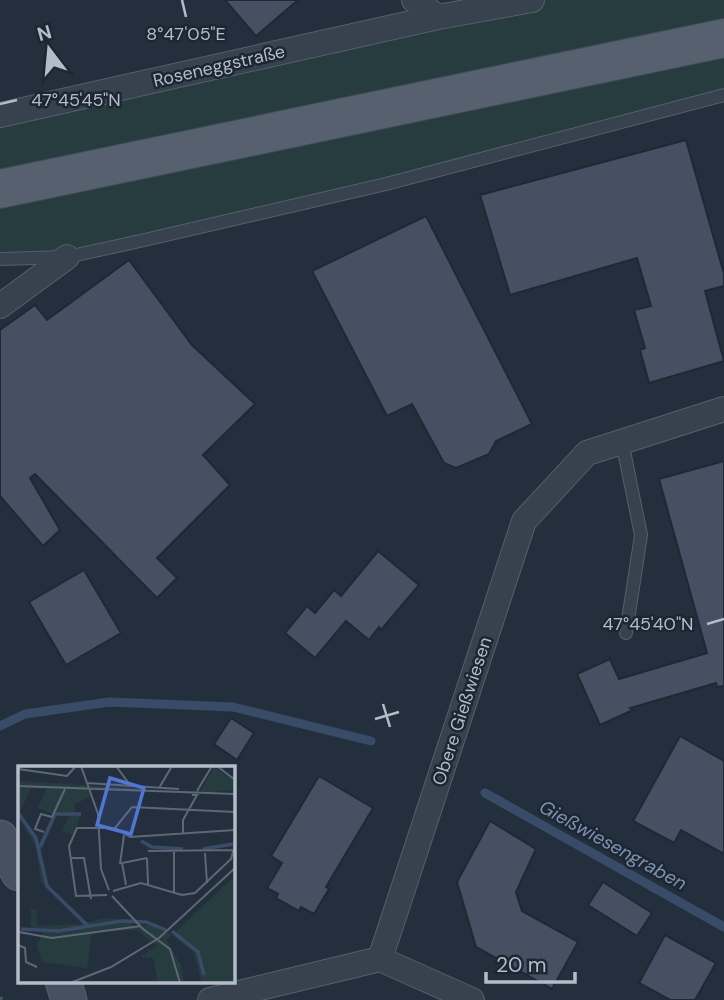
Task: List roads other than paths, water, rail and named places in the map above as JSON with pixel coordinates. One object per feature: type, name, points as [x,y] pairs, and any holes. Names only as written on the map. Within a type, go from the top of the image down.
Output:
[{"type":"main road","points":[[0,189],[724,38]]},
{"type":"main road","points":[[0,838],[18,871]]},
{"type":"main road","points":[[63,982],[69,1000]]},
{"type":"street","points":[[414,0],[438,18]]},
{"type":"street","name":"Roseneggstraße","points":[[0,116],[438,18],[532,0]]},
{"type":"street","points":[[0,306],[67,257]]},
{"type":"street","name":"Obere Gießwiesen","points":[[380,959],[524,521],[587,453],[724,409]]},
{"type":"street","points":[[210,1000],[380,959],[472,1000]]},
{"type":"lane","points":[[0,259],[67,257],[386,184],[724,95]]},
{"type":"lane","points":[[622,441],[641,535],[626,634]]},
{"type":"waterway","name":"Gießwiesengraben","points":[[0,726],[25,714],[109,702],[233,707],[371,741]]},
{"type":"waterway","name":"Gießwiesengraben","points":[[485,793],[724,927]]}]
